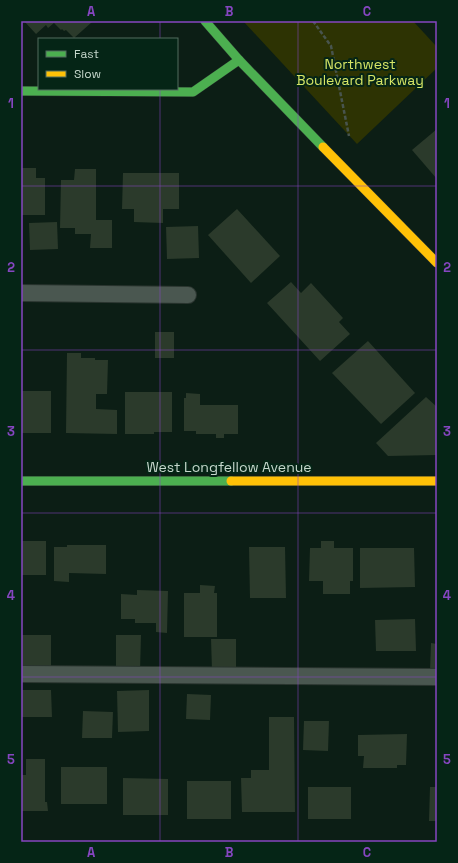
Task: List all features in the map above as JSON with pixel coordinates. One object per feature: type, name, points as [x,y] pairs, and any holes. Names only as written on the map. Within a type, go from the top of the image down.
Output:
[{"type":"street","points":[[205,21],[240,60],[437,263]]},
{"type":"street","points":[[21,91],[193,92],[240,60]]},
{"type":"street","name":"West Longfellow Avenue","points":[[21,481],[437,481]]},
{"type":"lane","points":[[21,292],[188,295]]},
{"type":"lane","points":[[21,674],[437,677]]},
{"type":"path","points":[[313,21],[331,46],[349,136]]},
{"type":"green space","name":"Northwest Boulevard Parkway","points":[[243,21],[413,21],[437,47],[437,68],[357,144]]},
{"type":"building","points":[[24,21],[92,22],[74,38],[66,30],[61,30],[54,23],[48,28],[46,25],[36,34]]},
{"type":"building","points":[[437,129],[437,179],[412,150]]},
{"type":"building","points":[[21,168],[36,168],[36,178],[45,178],[45,215],[21,215]]},
{"type":"building","points":[[75,169],[96,169],[96,220],[112,220],[112,248],[90,248],[91,234],[75,234],[75,228],[60,228],[61,180],[74,180]]},
{"type":"building","points":[[123,173],[179,173],[179,209],[163,209],[163,223],[134,222],[134,209],[122,209]]},
{"type":"building","points":[[237,209],[280,256],[251,283],[208,235]]},
{"type":"building","points":[[57,222],[58,249],[30,250],[29,223]]},
{"type":"building","points":[[198,226],[199,258],[167,259],[166,227]]},
{"type":"building","points":[[291,282],[301,293],[311,283],[343,318],[339,322],[350,334],[320,361],[267,303]]},
{"type":"building","points":[[155,332],[174,332],[174,358],[155,358]]},
{"type":"building","points":[[368,341],[415,393],[381,424],[332,373]]},
{"type":"building","points":[[67,353],[81,353],[81,358],[108,360],[107,394],[96,394],[96,409],[117,410],[117,434],[66,433]]},
{"type":"building","points":[[21,391],[51,391],[51,433],[22,433]]},
{"type":"building","points":[[125,392],[172,392],[172,432],[154,432],[154,434],[125,434]]},
{"type":"building","points":[[186,393],[200,394],[200,405],[238,405],[238,434],[224,434],[224,438],[216,438],[216,434],[196,434],[196,431],[184,431],[184,398],[186,398]]},
{"type":"building","points":[[426,397],[437,407],[437,455],[388,456],[376,443]]},
{"type":"building","points":[[21,541],[46,541],[46,575],[21,575]]},
{"type":"building","points":[[321,541],[334,541],[334,548],[353,548],[353,581],[350,581],[350,594],[323,594],[323,581],[309,581],[310,548],[321,548]]},
{"type":"building","points":[[67,545],[106,545],[106,574],[69,573],[69,582],[54,581],[54,547],[67,547]]},
{"type":"building","points":[[249,547],[285,547],[286,598],[250,598]]},
{"type":"building","points":[[360,548],[414,548],[415,587],[360,588]]},
{"type":"building","points":[[200,585],[215,586],[214,593],[217,593],[217,637],[184,637],[184,593],[200,593]]},
{"type":"building","points":[[137,590],[168,591],[167,633],[156,632],[156,623],[135,623],[135,619],[121,619],[121,594],[137,595]]},
{"type":"building","points":[[415,619],[416,651],[376,651],[375,620]]},
{"type":"building","points":[[21,635],[51,635],[51,668],[21,668]]},
{"type":"building","points":[[116,635],[141,635],[140,671],[116,670]]},
{"type":"building","points":[[211,639],[236,639],[236,671],[212,671]]},
{"type":"building","points":[[431,643],[437,644],[437,671],[430,671]]},
{"type":"building","points":[[21,690],[51,690],[52,717],[21,717]]},
{"type":"building","points":[[149,690],[149,731],[118,732],[117,691]]},
{"type":"building","points":[[187,694],[211,695],[210,720],[186,719]]},
{"type":"building","points":[[83,711],[113,712],[112,738],[82,738]]},
{"type":"building","points":[[269,717],[294,717],[295,812],[242,812],[241,778],[251,778],[251,770],[269,770]]},
{"type":"building","points":[[304,721],[329,721],[328,751],[303,750]]},
{"type":"building","points":[[407,734],[406,765],[397,765],[397,768],[363,768],[364,756],[358,756],[358,735]]},
{"type":"building","points":[[26,759],[45,759],[45,802],[47,802],[48,811],[21,811],[21,775],[26,775]]},
{"type":"building","points":[[61,767],[107,767],[107,804],[61,804]]},
{"type":"building","points":[[123,778],[168,779],[168,815],[123,815]]},
{"type":"building","points":[[187,781],[231,781],[231,819],[187,819]]},
{"type":"building","points":[[308,787],[351,787],[351,819],[308,819]]},
{"type":"building","points":[[430,787],[437,787],[437,821],[429,821]]},
{"type":"traffic: fast","points":[[205,21],[239,60],[323,147]]},
{"type":"traffic: fast","points":[[21,91],[193,92],[239,60]]},
{"type":"traffic: fast","points":[[21,481],[231,481]]},
{"type":"traffic: slow","points":[[323,147],[437,263]]},
{"type":"traffic: slow","points":[[231,481],[437,481]]}]
